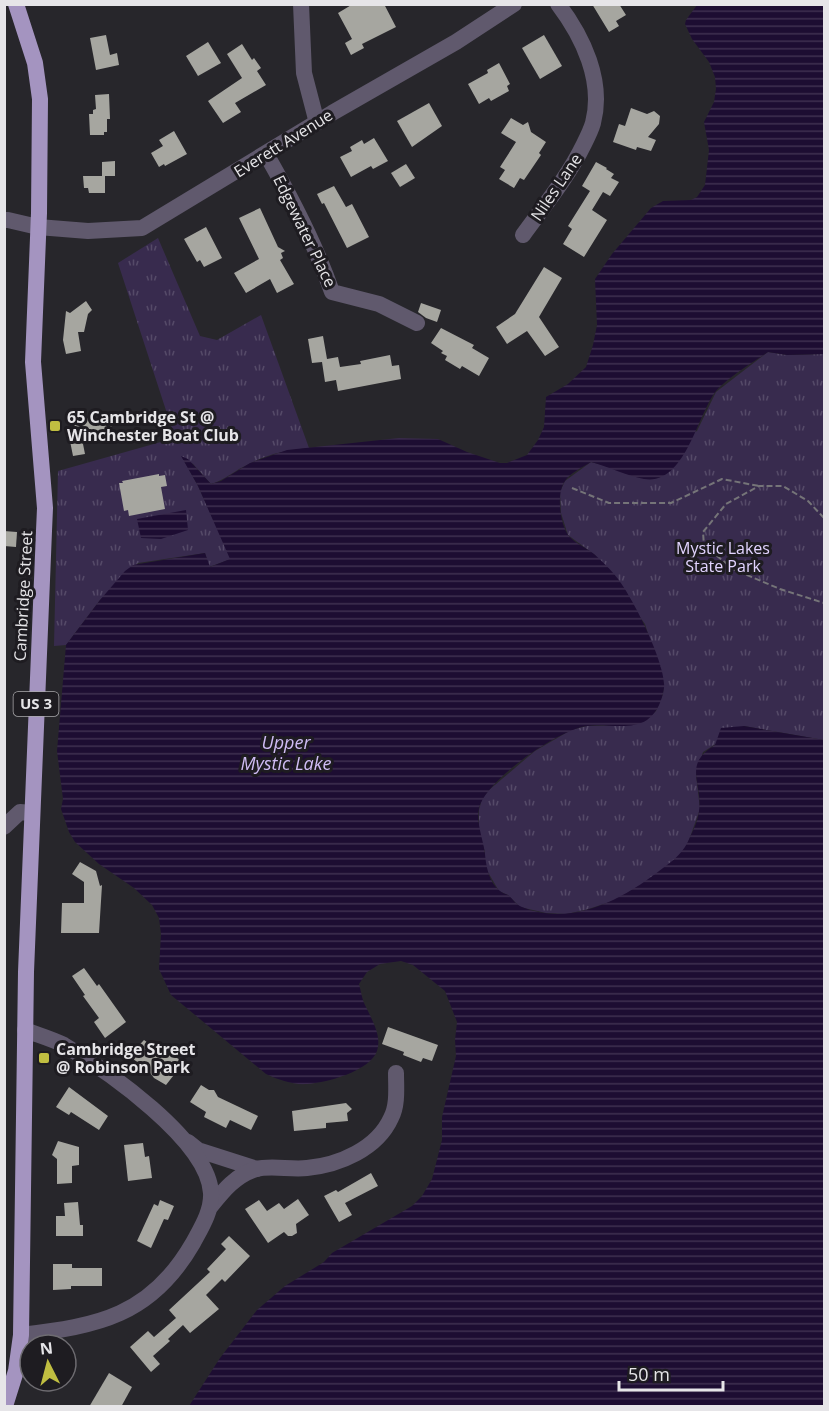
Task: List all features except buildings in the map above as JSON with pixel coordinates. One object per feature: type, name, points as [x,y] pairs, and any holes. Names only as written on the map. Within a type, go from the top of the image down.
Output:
[{"type":"highway","name":"Cambridge Street","points":[[16,4],[38,77],[41,134],[33,362],[44,496],[26,1030],[21,1333]]},
{"type":"highway","name":"Cambridge Street","points":[[5,1407],[18,1357]]},
{"type":"street","points":[[301,4],[304,73],[317,123]]},
{"type":"street","name":"Everett Avenue","points":[[4,220],[38,227],[88,231],[142,228],[456,42],[514,4]]},
{"type":"street","name":"Niles Lane","points":[[523,235],[573,167],[593,124],[595,85],[587,53],[571,22],[558,4]]},
{"type":"street","name":"Edgewater Place","points":[[266,154],[295,203],[332,292],[379,304],[417,323]]},
{"type":"street","points":[[4,827],[20,812],[32,813]]},
{"type":"street","points":[[26,1030],[62,1044],[79,1055],[156,1110],[198,1150],[258,1169]]},
{"type":"street","points":[[36,1333],[79,1327],[118,1315],[144,1300],[165,1282],[184,1259],[201,1230],[211,1206],[228,1185],[244,1174],[258,1169],[309,1168],[339,1161],[367,1147],[391,1118],[397,1095],[396,1073]]},
{"type":"street","points":[[183,1138],[206,1175],[211,1191],[211,1206]]},
{"type":"path","points":[[572,488],[609,503],[671,503],[722,478],[759,486],[783,486],[808,501],[825,518]]},
{"type":"path","points":[[759,486],[726,504],[703,532],[704,546],[735,570],[780,589],[825,603]]},
{"type":"green space","points":[[158,238],[200,336],[217,340],[261,315],[309,448],[286,451],[263,458],[211,484],[193,464],[182,457],[198,486],[231,559],[209,567],[205,553],[138,563],[100,600],[66,645],[54,646],[58,471],[175,438],[118,263]]},
{"type":"green space","name":"Mystic Lakes State Park","points":[[768,352],[787,355],[824,354],[824,740],[744,726],[703,752],[696,775],[700,809],[683,852],[674,861],[640,886],[613,901],[585,910],[566,914],[546,913],[520,907],[508,895],[499,891],[485,867],[485,852],[479,832],[479,810],[482,799],[489,790],[535,751],[571,730],[587,726],[631,725],[646,720],[656,711],[663,694],[664,684],[645,624],[595,555],[568,535],[561,513],[560,492],[565,481],[591,462],[617,469],[697,431],[716,392]]},
{"type":"water","name":"Upper Mystic Lake","points":[[697,5],[824,5],[824,354],[787,355],[768,352],[734,375],[716,391],[709,402],[680,461],[670,472],[658,478],[638,478],[591,462],[567,478],[562,486],[560,500],[565,530],[571,538],[607,566],[629,596],[660,663],[664,688],[662,697],[654,713],[640,723],[626,726],[587,726],[559,736],[542,746],[495,784],[479,808],[478,820],[487,869],[496,888],[520,906],[541,913],[579,912],[597,907],[632,890],[667,865],[682,851],[697,821],[699,801],[696,767],[705,752],[715,745],[721,728],[744,726],[824,740],[824,1406],[189,1406],[220,1358],[257,1310],[285,1286],[324,1262],[332,1253],[412,1206],[422,1196],[432,1179],[442,1140],[442,1117],[456,1056],[457,1022],[445,991],[413,965],[401,961],[380,964],[367,972],[359,984],[377,1034],[377,1051],[373,1058],[347,1075],[315,1083],[297,1084],[266,1074],[171,995],[159,969],[161,934],[159,918],[152,905],[134,888],[99,864],[75,842],[61,809],[63,799],[57,751],[66,645],[100,600],[133,565],[205,553],[210,567],[230,559],[198,486],[181,456],[188,459],[211,484],[221,481],[250,463],[287,450],[399,438],[438,439],[500,463],[507,463],[527,455],[544,427],[546,397],[568,384],[586,367],[597,325],[595,279],[612,254],[651,208],[663,201],[691,200],[697,197],[705,185],[709,150],[704,122],[714,102],[716,89],[715,77],[709,62],[692,39],[685,24]]},
{"type":"water","points":[[186,510],[188,530],[161,539],[141,538],[137,519]]},
{"type":"place","name":"65 Cambridge St @ Winchester Boat Club","points":[[55,426]]},
{"type":"place","name":"Cambridge Street @ Robinson Park","points":[[44,1058]]}]
